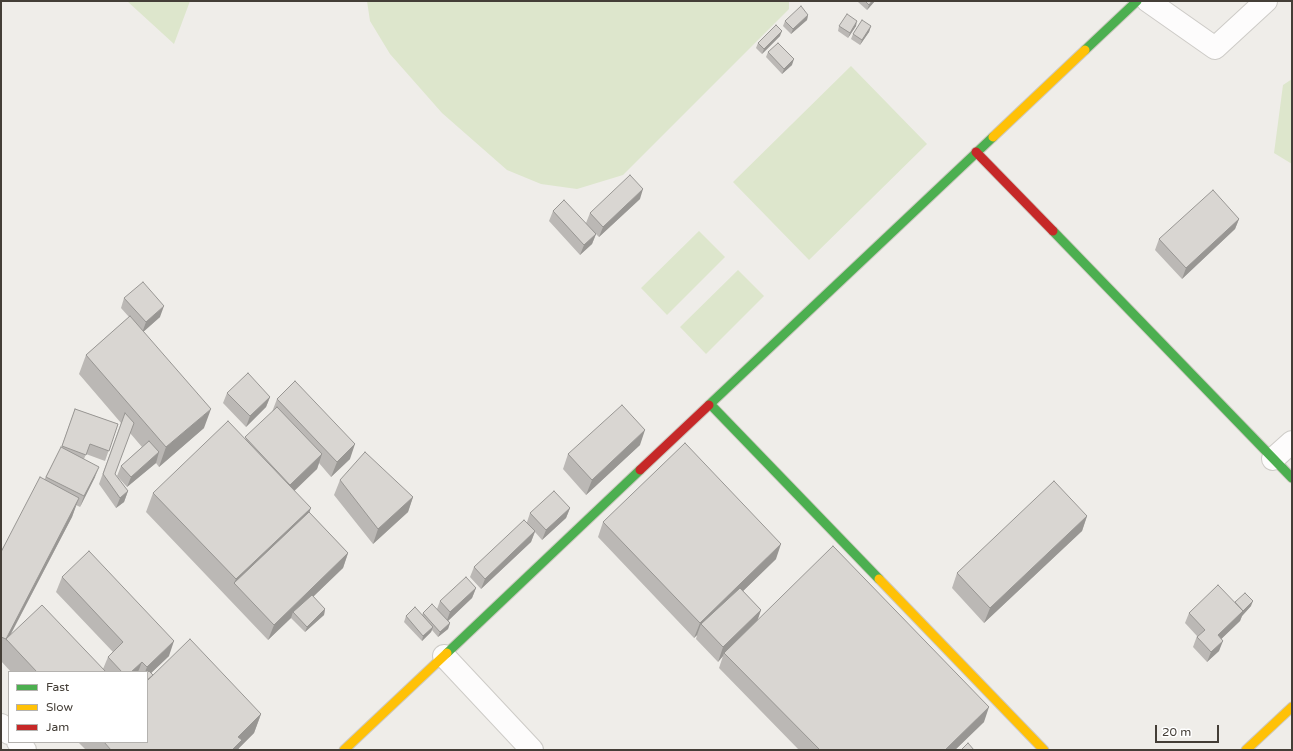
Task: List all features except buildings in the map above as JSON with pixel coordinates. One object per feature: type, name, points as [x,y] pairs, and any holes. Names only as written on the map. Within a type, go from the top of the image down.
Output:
[{"type":"street","points":[[344,750],[1136,1]]},
{"type":"street","points":[[1148,1],[1215,48],[1266,1]]},
{"type":"street","points":[[976,152],[1292,478]]},
{"type":"street","points":[[710,404],[1044,750]]},
{"type":"street","points":[[1273,459],[1292,442]]},
{"type":"street","points":[[444,656],[532,750]]},
{"type":"street","points":[[1246,750],[1292,707]]},
{"type":"green space","points":[[127,1],[190,1],[174,44]]},
{"type":"green space","points":[[367,1],[789,1],[789,9],[623,175],[577,189],[541,184],[507,170],[442,113],[390,54],[370,21]]},
{"type":"green space","points":[[851,66],[927,144],[809,260],[733,182]]},
{"type":"green space","points":[[1292,79],[1292,164],[1274,153],[1283,85]]},
{"type":"green space","points":[[699,231],[725,257],[667,315],[641,288]]},
{"type":"green space","points":[[738,270],[764,296],[706,354],[680,327]]},
{"type":"traffic: fast","points":[[1085,50],[1137,1]]},
{"type":"traffic: fast","points":[[709,405],[993,137]]},
{"type":"traffic: fast","points":[[1053,231],[1292,478]]},
{"type":"traffic: fast","points":[[710,404],[879,579]]},
{"type":"traffic: fast","points":[[447,653],[640,470]]},
{"type":"traffic: slow","points":[[993,137],[1085,50]]},
{"type":"traffic: slow","points":[[879,579],[1044,750]]},
{"type":"traffic: slow","points":[[344,750],[447,653]]},
{"type":"traffic: slow","points":[[1246,750],[1292,707]]},
{"type":"traffic: jam","points":[[976,152],[1053,231]]},
{"type":"traffic: jam","points":[[640,470],[709,405]]}]
